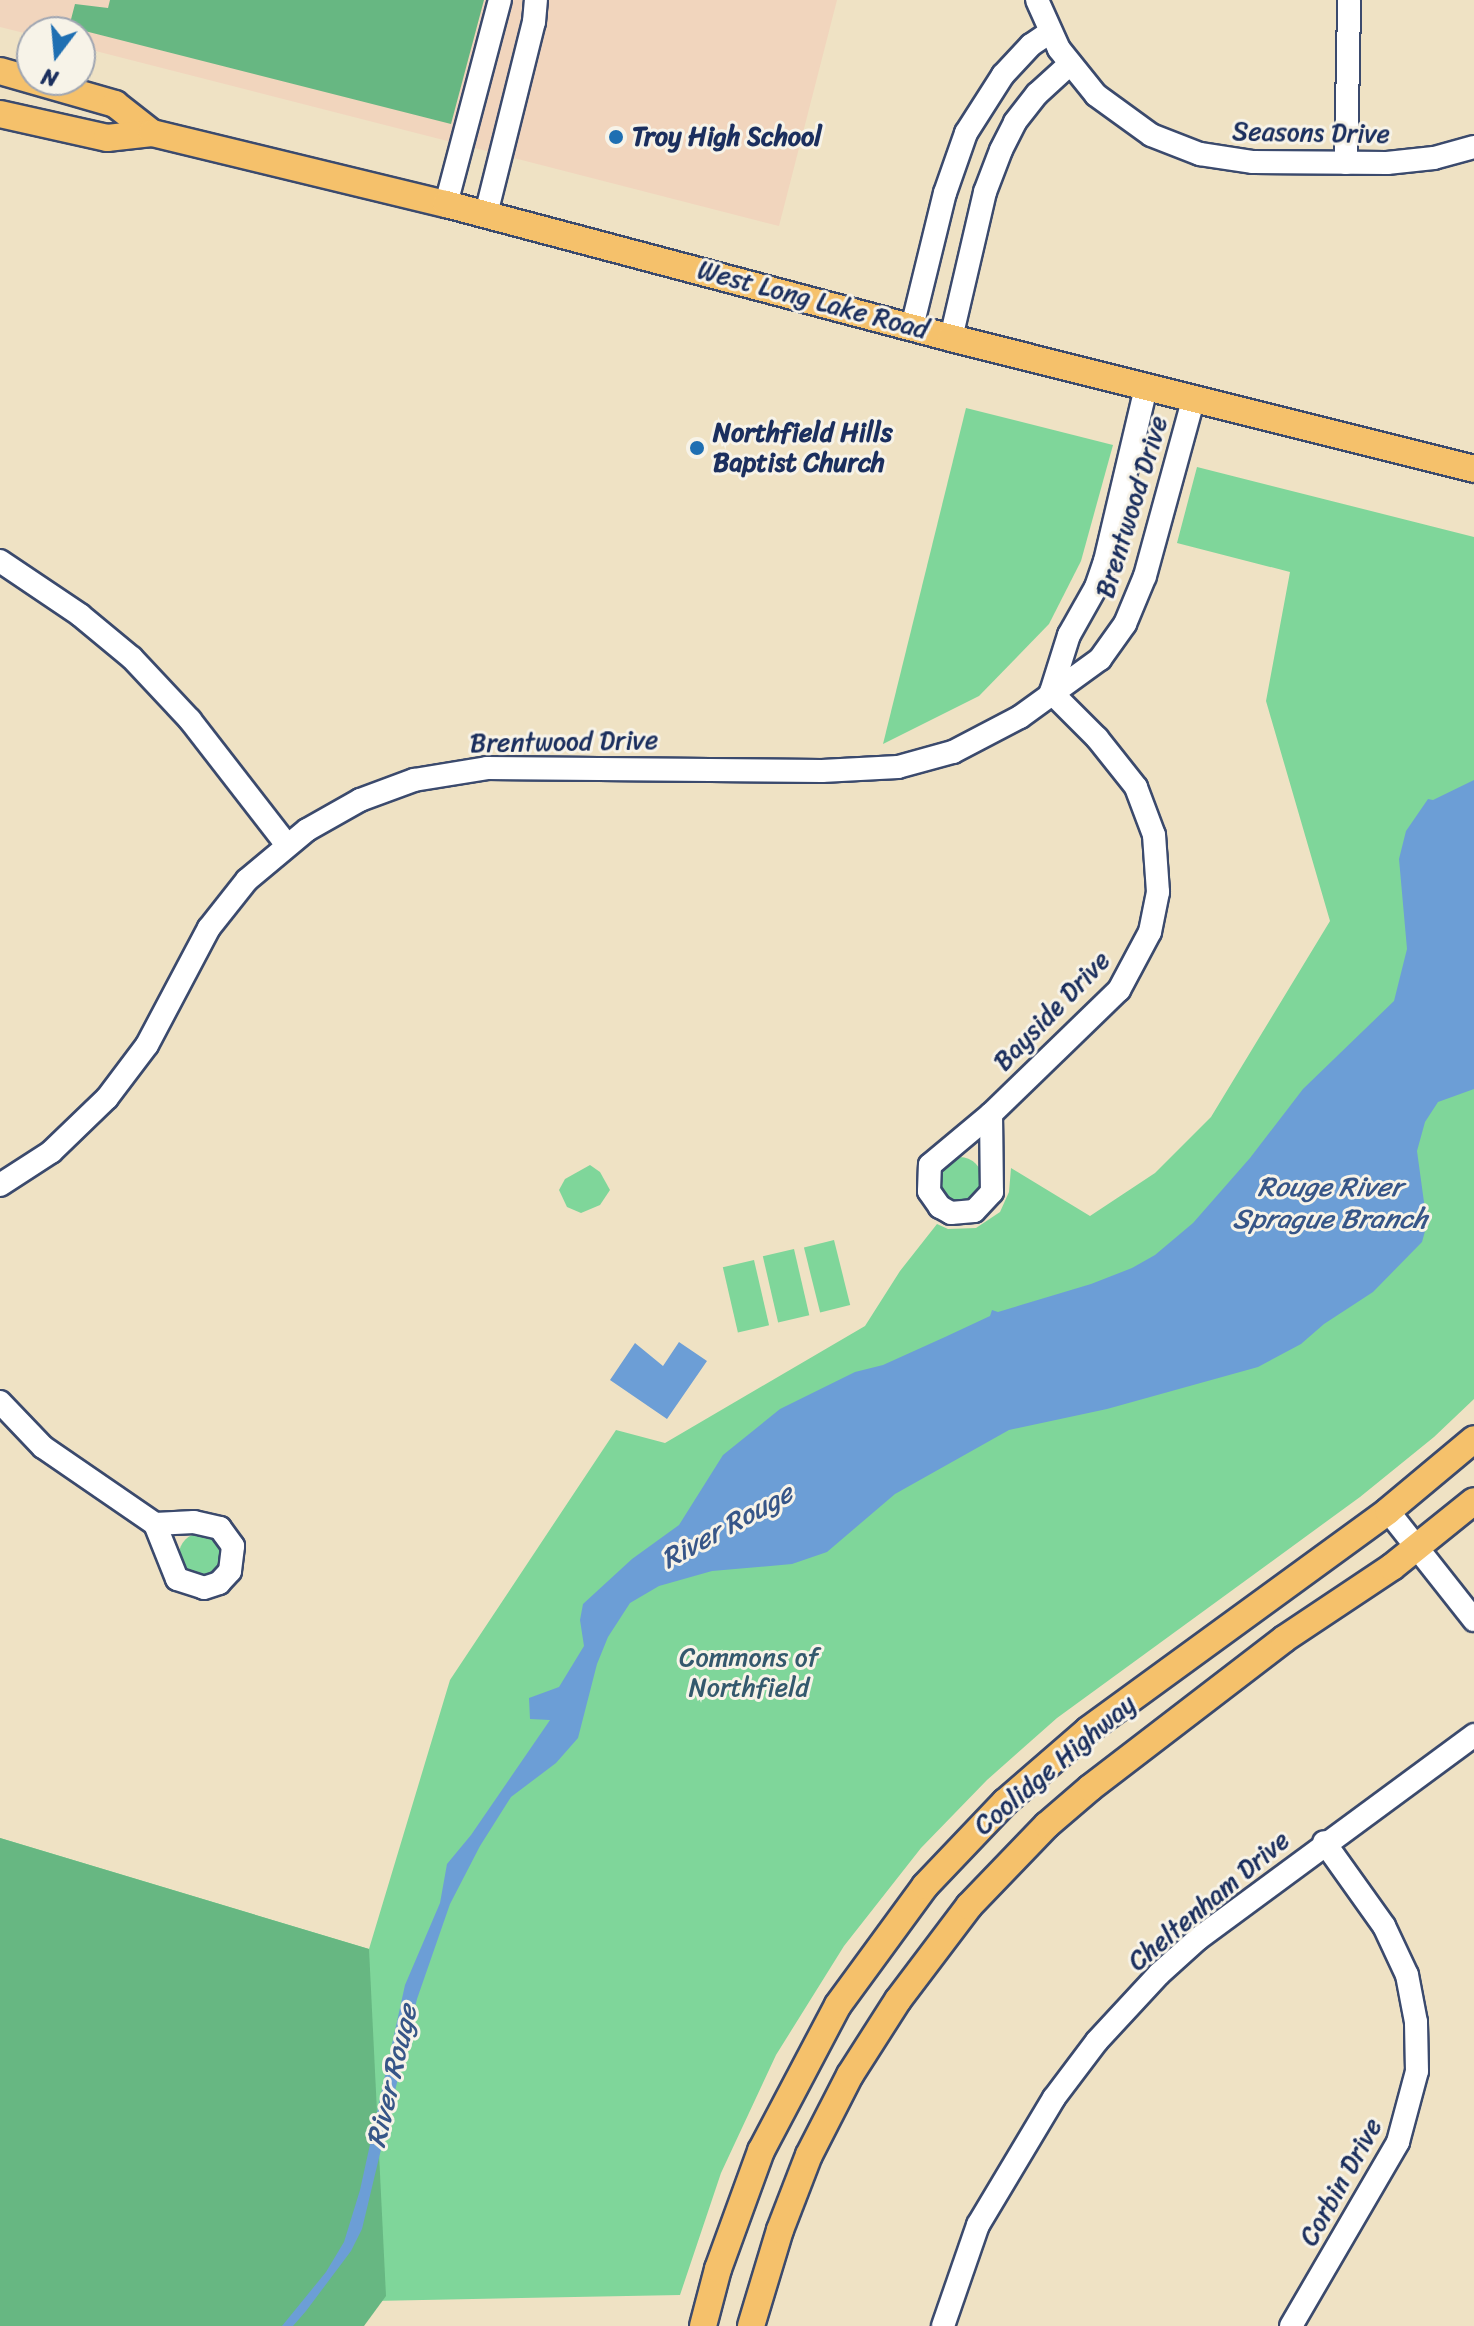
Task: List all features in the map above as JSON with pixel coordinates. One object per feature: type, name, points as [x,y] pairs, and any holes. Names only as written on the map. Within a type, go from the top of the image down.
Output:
[{"type":"main road","name":"West Long Lake Road","points":[[0,71],[115,104],[152,133]]},
{"type":"main road","name":"West Long Lake Road","points":[[0,114],[107,138],[152,133],[486,214],[951,338],[1474,469]]},
{"type":"main road","name":"Coolidge Highway","points":[[703,2326],[718,2269],[761,2151],[838,2005],[925,1886],[1005,1802],[1088,1730],[1388,1511],[1474,1439]]},
{"type":"main road","name":"Coolidge Highway","points":[[751,2326],[785,2218],[809,2155],[850,2075],[907,1987],[969,1906],[1047,1825],[1131,1755],[1284,1639],[1418,1546],[1474,1501]]},
{"type":"street","points":[[446,204],[500,0]]},
{"type":"street","points":[[486,214],[534,22],[536,0]]},
{"type":"street","name":"Seasons Drive","points":[[1037,0],[1050,32],[1070,64],[1096,95],[1135,125],[1200,154],[1253,162],[1411,162],[1474,147]]},
{"type":"street","points":[[1346,163],[1349,0]]},
{"type":"street","points":[[912,327],[945,193],[966,133],[1003,75],[1031,45],[1050,32]]},
{"type":"street","points":[[951,338],[985,192],[1001,150],[1015,122],[1037,94],[1070,64]]},
{"type":"street","name":"Brentwood Drive","points":[[1051,692],[1069,635],[1090,599],[1105,561],[1146,388]]},
{"type":"street","name":"Brentwood Drive","points":[[0,1185],[51,1152],[107,1098],[147,1045],[209,928],[247,880],[287,845],[360,800],[414,780],[460,770],[512,766],[822,771],[898,767],[953,752],[985,738],[1020,717],[1100,659],[1130,614],[1145,576],[1193,400]]},
{"type":"street","points":[[0,561],[80,615],[132,658],[190,720],[287,845]]},
{"type":"street","name":"Bayside Drive","points":[[991,1114],[1119,990],[1150,932],[1158,892],[1154,835],[1136,787],[1097,738],[1051,692]]},
{"type":"street","points":[[0,1402],[43,1447],[155,1524]]},
{"type":"street","points":[[1388,1511],[1474,1620]]},
{"type":"street","name":"Cheltenham Drive","points":[[943,2326],[978,2225],[1081,2062],[1179,1956],[1324,1842],[1474,1735]]},
{"type":"street","name":"Corbin Drive","points":[[1291,2326],[1398,2142],[1417,2071],[1412,1999],[1397,1950],[1384,1926],[1324,1842]]},
{"type":"shaded area","name":"Troy High School","points":[[0,0],[837,0],[779,226],[96,51],[96,16],[16,16],[16,31],[0,27]]},
{"type":"green space","points":[[110,0],[484,0],[451,124],[96,34],[96,16],[72,16],[75,4],[108,8]]},
{"type":"green space","points":[[966,408],[1113,445],[1081,561],[1049,624],[979,696],[883,744]]},
{"type":"green space","name":"Commons of Northfield","points":[[1197,467],[1474,537],[1474,1399],[1434,1437],[1360,1497],[1057,1718],[987,1780],[921,1848],[844,1946],[776,2055],[721,2173],[680,2295],[373,2301],[352,2326],[0,2326],[0,1838],[369,1949],[450,1680],[616,1430],[665,1443],[865,1326],[900,1271],[937,1224],[948,1229],[976,1228],[1000,1212],[1009,1192],[1011,1168],[1090,1216],[1155,1173],[1211,1117],[1330,921],[1266,701],[1290,572],[1177,543]]},
{"type":"green space","points":[[960,1157],[976,1163],[982,1179],[976,1195],[960,1201],[944,1195],[938,1179],[944,1163]]},
{"type":"green space","points":[[590,1165],[600,1172],[610,1190],[600,1205],[581,1213],[567,1207],[559,1190],[565,1179]]},
{"type":"green space","points":[[834,1240],[850,1305],[820,1313],[804,1247]]},
{"type":"green space","points":[[794,1249],[809,1315],[778,1322],[763,1256]]},
{"type":"green space","points":[[754,1260],[769,1325],[738,1332],[723,1267]]},
{"type":"green space","points":[[201,1533],[217,1539],[223,1555],[217,1571],[201,1577],[185,1571],[179,1555],[185,1539]]},
{"type":"green space","points":[[0,1838],[369,1949],[386,2296],[364,2326],[0,2326]]},
{"type":"water","name":"Rouge River Sprague Branch","points":[[1474,780],[1474,1089],[1438,1102],[1425,1122],[1417,1151],[1427,1224],[1422,1242],[1373,1292],[1324,1324],[1301,1344],[1258,1367],[1107,1409],[1009,1430],[895,1494],[827,1552],[792,1564],[712,1571],[659,1586],[630,1603],[608,1637],[597,1664],[578,1738],[556,1763],[511,1797],[480,1846],[450,1904],[417,1999],[362,2229],[351,2251],[306,2311],[293,2326],[282,2326],[326,2272],[344,2242],[360,2190],[405,1985],[440,1903],[447,1864],[471,1835],[550,1720],[530,1719],[529,1698],[559,1687],[584,1646],[580,1620],[583,1604],[632,1559],[679,1525],[723,1455],[780,1409],[855,1372],[883,1365],[990,1316],[992,1310],[998,1312],[1091,1284],[1132,1268],[1155,1255],[1193,1223],[1250,1158],[1303,1089],[1394,1001],[1407,949],[1399,859],[1406,831],[1428,799],[1433,800]]},
{"type":"water","points":[[679,1342],[707,1361],[667,1419],[610,1380],[635,1343],[663,1366]]},
{"type":"place","name":"Troy High School","points":[[616,137]]},
{"type":"place","name":"Northfield Hills Baptist Church","points":[[697,448]]},
{"type":"water label","name":"River Rouge","points":[[727,1526]]},
{"type":"water label","name":"River Rouge","points":[[392,2076]]}]
